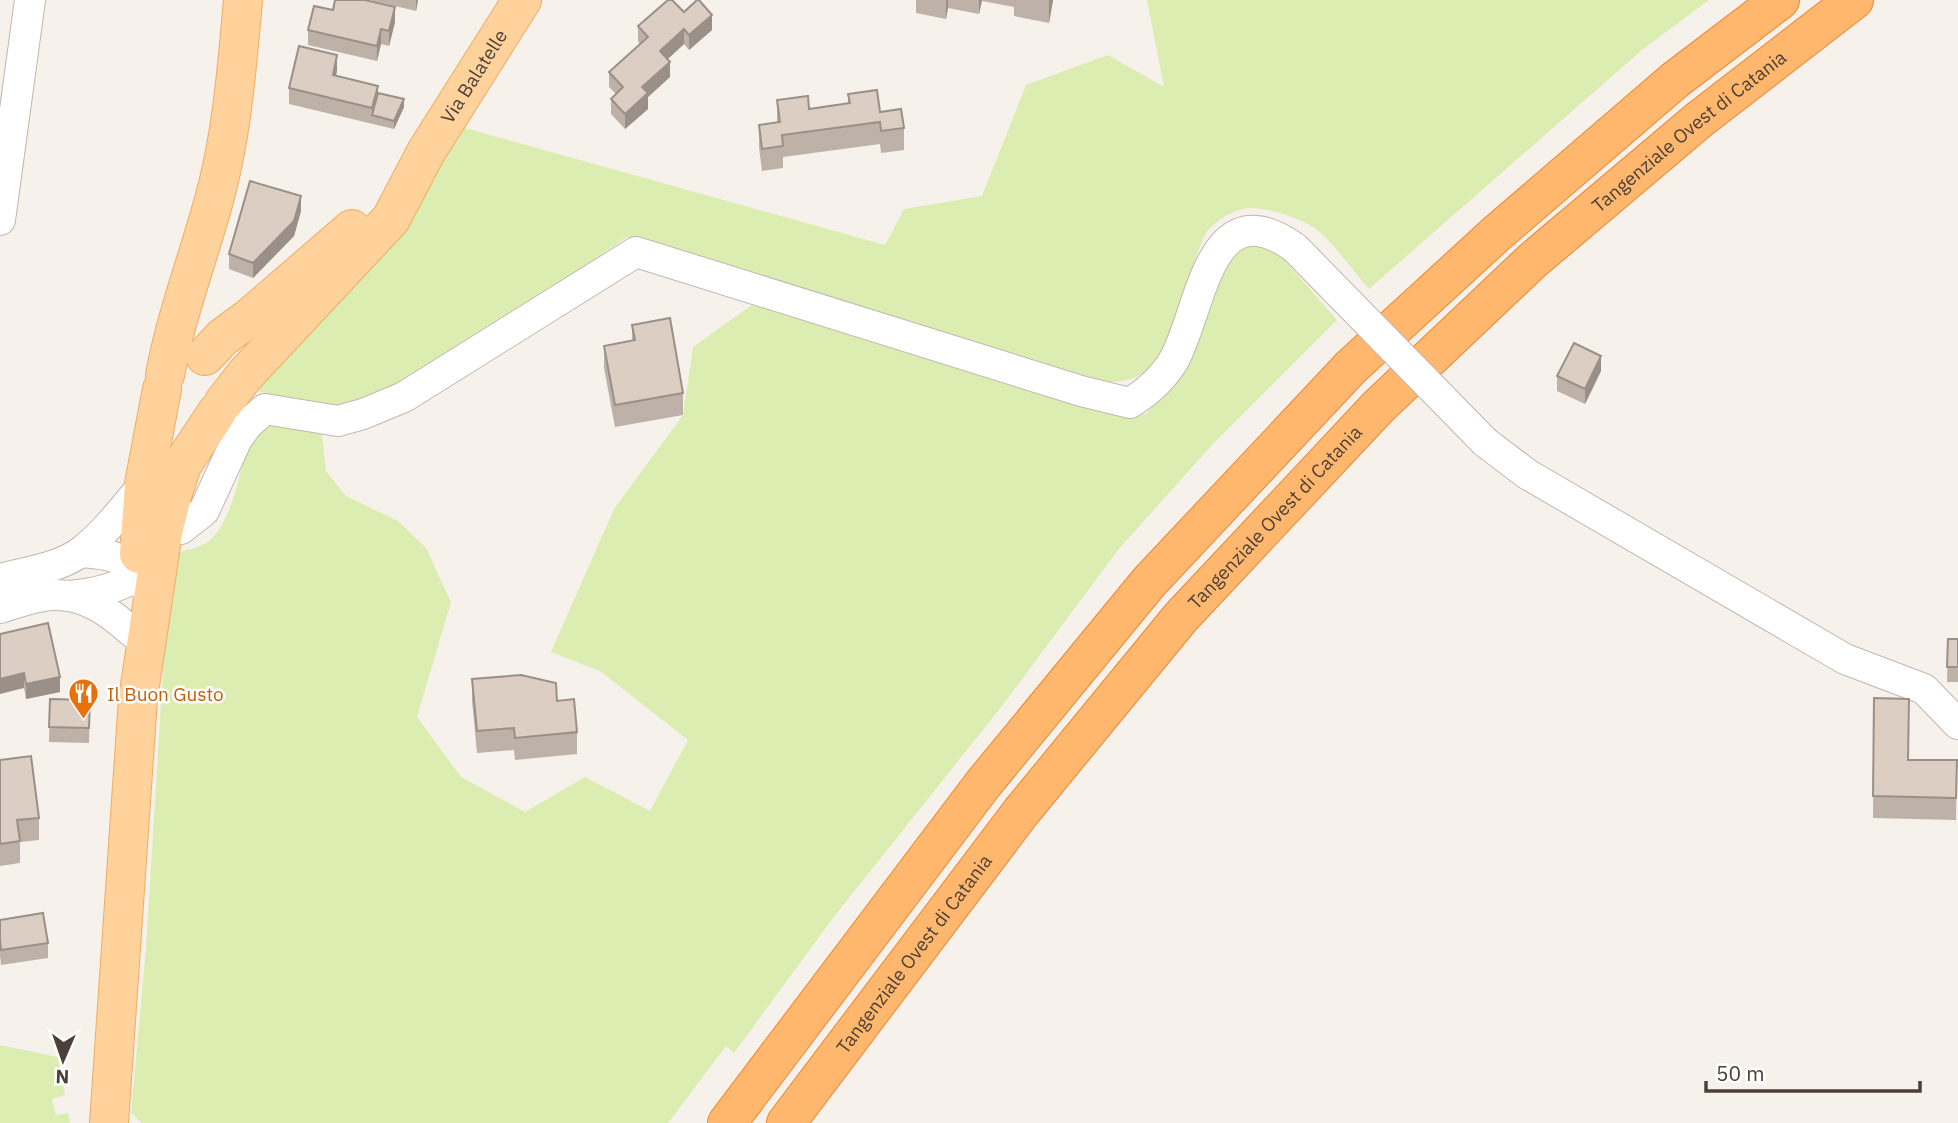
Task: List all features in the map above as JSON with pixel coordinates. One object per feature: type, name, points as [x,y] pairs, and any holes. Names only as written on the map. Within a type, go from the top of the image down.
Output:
[{"type":"highway","points":[[727,1123],[983,783],[1149,582],[1296,425],[1351,367],[1496,234],[1675,80],[1780,0]]},
{"type":"highway","name":"Tangenziale Ovest di Catania","points":[[786,1123],[1021,812],[1164,638],[1378,407],[1532,261],[1700,119],[1854,0]]},
{"type":"main road","points":[[109,1123],[138,699],[154,565],[144,484],[172,335],[214,200],[230,120],[243,0]]},
{"type":"main road","name":"Via Balatelle","points":[[426,152],[522,0]]},
{"type":"main road","points":[[205,356],[223,337],[362,221],[426,152]]},
{"type":"main road","points":[[138,699],[133,633],[182,465],[245,375],[391,219],[426,152]]},
{"type":"main road","points":[[205,356],[214,200]]},
{"type":"main road","points":[[207,298],[218,311],[229,317],[249,318]]},
{"type":"main road","points":[[195,355],[213,360],[225,374],[228,393],[221,407],[197,420],[176,414],[166,403],[164,382],[179,359],[195,355]]},
{"type":"street","points":[[0,220],[30,0]]},
{"type":"street","points":[[69,596],[84,595],[107,588],[154,565],[181,529],[204,511],[237,439],[248,424],[265,409],[338,421],[394,401],[636,252],[1081,391],[1130,402],[1146,393],[1161,379],[1175,357],[1212,261],[1227,240],[1245,230],[1265,231],[1278,235],[1295,248],[1485,442],[1527,474],[1844,659],[1924,689],[1958,724]]},
{"type":"street","points":[[0,579],[57,563],[81,552],[120,513],[144,484]]},
{"type":"street","points":[[81,552],[117,557],[129,564],[154,565]]},
{"type":"street","points":[[0,608],[54,594],[69,596],[95,603],[133,633]]},
{"type":"green space","points":[[1147,0],[1709,0],[1642,50],[1369,289],[1329,241],[1302,221],[1258,208],[1237,211],[1223,218],[1203,239],[1167,340],[1150,367],[1132,379],[1096,382],[627,237],[447,358],[397,387],[337,410],[257,391],[410,212],[465,128],[885,245],[904,209],[982,196],[1026,85],[1108,55],[1164,87]]},
{"type":"green space","points":[[1253,244],[1279,254],[1337,320],[1212,445],[1118,550],[1002,706],[836,914],[734,1053],[726,1046],[668,1123],[142,1123],[131,1113],[146,948],[170,555],[206,543],[215,535],[229,510],[248,437],[274,424],[321,426],[326,471],[346,496],[398,521],[426,548],[451,602],[417,717],[461,777],[525,812],[585,777],[650,811],[688,740],[600,671],[551,652],[614,509],[683,415],[693,347],[756,302],[1110,414],[1146,414],[1168,388],[1233,251]]},
{"type":"green space","points":[[0,1045],[58,1057],[65,1095],[52,1099],[56,1115],[68,1113],[70,1123],[0,1123]]},
{"type":"building","points":[[335,0],[365,0],[395,7],[389,31],[381,29],[377,46],[308,30],[314,6],[333,10]]},
{"type":"building","points":[[668,0],[672,0],[684,12],[699,0],[712,15],[689,35],[684,29],[660,51],[670,62],[642,87],[648,93],[625,114],[611,99],[623,87],[609,72],[648,37],[638,26]]},
{"type":"building","points":[[299,46],[337,55],[333,75],[378,86],[372,108],[289,88]]},
{"type":"building","points":[[877,90],[880,112],[901,109],[904,128],[881,131],[880,122],[782,135],[783,146],[762,149],[759,125],[780,122],[777,100],[808,96],[809,109],[850,103],[848,94]]},
{"type":"building","points":[[378,93],[404,99],[394,121],[372,115]]},
{"type":"building","points":[[250,181],[301,196],[294,221],[253,263],[229,254]]},
{"type":"building","points":[[670,318],[683,393],[615,405],[604,346],[635,340],[632,325]]},
{"type":"building","points":[[1574,343],[1601,356],[1585,389],[1557,376]]},
{"type":"building","points":[[48,623],[60,677],[26,684],[24,673],[0,679],[0,634]]},
{"type":"building","points":[[1948,639],[1958,639],[1958,667],[1947,667]]},
{"type":"building","points":[[521,675],[556,683],[557,701],[574,699],[577,732],[515,738],[514,728],[477,731],[472,679]]},
{"type":"building","points":[[1874,698],[1909,699],[1908,760],[1957,760],[1956,798],[1873,796]]},
{"type":"building","points":[[50,699],[90,700],[89,728],[49,727]]},
{"type":"building","points":[[31,756],[39,818],[17,820],[20,841],[0,844],[0,760]]},
{"type":"building","points":[[43,913],[48,943],[1,950],[0,920]]},
{"type":"place","name":"Il Buon Gusto","points":[[84,721]]}]
